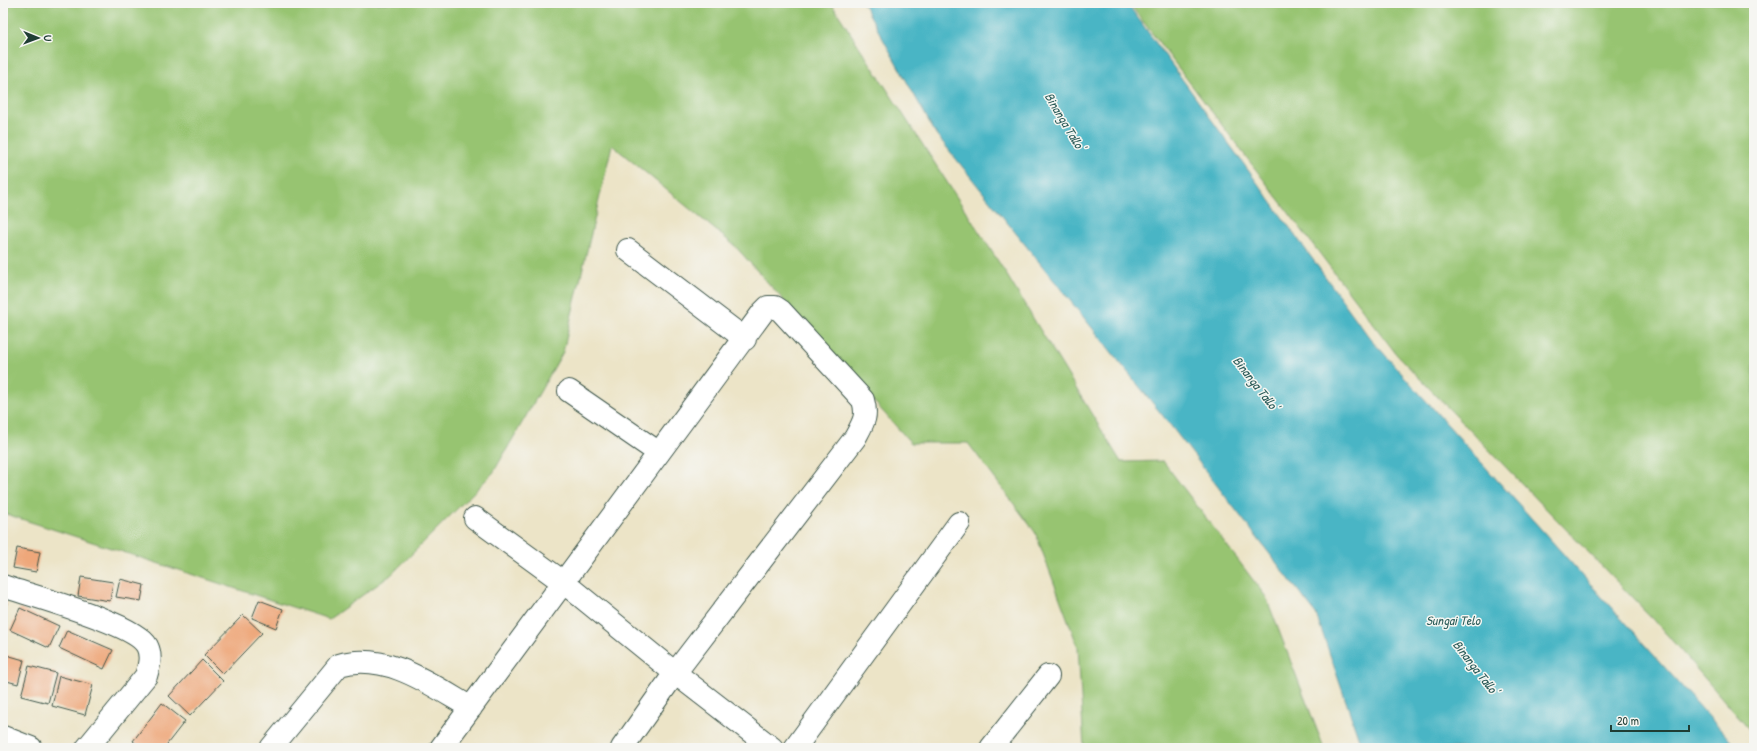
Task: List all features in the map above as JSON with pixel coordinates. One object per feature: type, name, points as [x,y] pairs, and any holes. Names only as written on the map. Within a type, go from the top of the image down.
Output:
[{"type":"street","points":[[628,250],[745,339]]},
{"type":"street","points":[[441,748],[768,307],[774,307],[781,311],[863,400],[866,411],[864,422],[855,438],[675,673],[622,748]]},
{"type":"street","points":[[569,391],[659,453]]},
{"type":"street","points":[[475,518],[563,582],[675,673],[772,748]]},
{"type":"street","points":[[795,748],[959,523]]},
{"type":"street","points":[[3,586],[103,618],[135,633],[147,646],[150,664],[146,676],[87,748]]},
{"type":"street","points":[[271,748],[339,664],[353,660],[369,661],[411,673],[471,708]]},
{"type":"street","points":[[991,748],[1048,676]]},
{"type":"street","points":[[3,737],[31,748]]},
{"type":"green space","points":[[3,3],[831,3],[1000,264],[1121,462],[1163,461],[1266,597],[1324,748],[1084,748],[1078,647],[1035,532],[968,443],[911,443],[735,246],[612,145],[563,352],[493,473],[391,575],[329,619],[3,513]]},
{"type":"green space","points":[[1129,3],[1754,3],[1754,735],[1655,621],[1397,355]]},
{"type":"water","name":"Sungai Telo","points":[[863,3],[1127,3],[1369,337],[1737,748],[1362,748],[1316,614],[1171,426],[936,134]]},
{"type":"building","points":[[17,548],[40,552],[36,572],[13,568]]},
{"type":"building","points":[[81,577],[113,582],[110,601],[78,596]]},
{"type":"building","points":[[120,579],[144,585],[141,601],[116,597]]},
{"type":"building","points":[[259,600],[283,609],[276,628],[252,618]]},
{"type":"building","points":[[3,602],[7,603],[3,613]]},
{"type":"building","points":[[20,608],[59,626],[49,648],[10,630]]},
{"type":"building","points":[[243,615],[262,633],[223,674],[204,655]]},
{"type":"building","points":[[67,630],[113,650],[104,669],[59,648]]},
{"type":"building","points":[[3,654],[24,660],[18,684],[3,680]]},
{"type":"building","points":[[202,660],[223,681],[190,716],[169,696]]},
{"type":"building","points":[[29,666],[56,673],[48,703],[21,696]]},
{"type":"building","points":[[59,676],[93,685],[85,715],[52,706]]},
{"type":"building","points":[[162,703],[185,721],[164,748],[141,748],[133,741]]},
{"type":"water label","name":"Binanga Tallo'","points":[[1065,121]]},
{"type":"water label","name":"Binanga Tallo'","points":[[1256,383]]},
{"type":"water label","name":"Binanga Tallo'","points":[[1476,667]]}]
